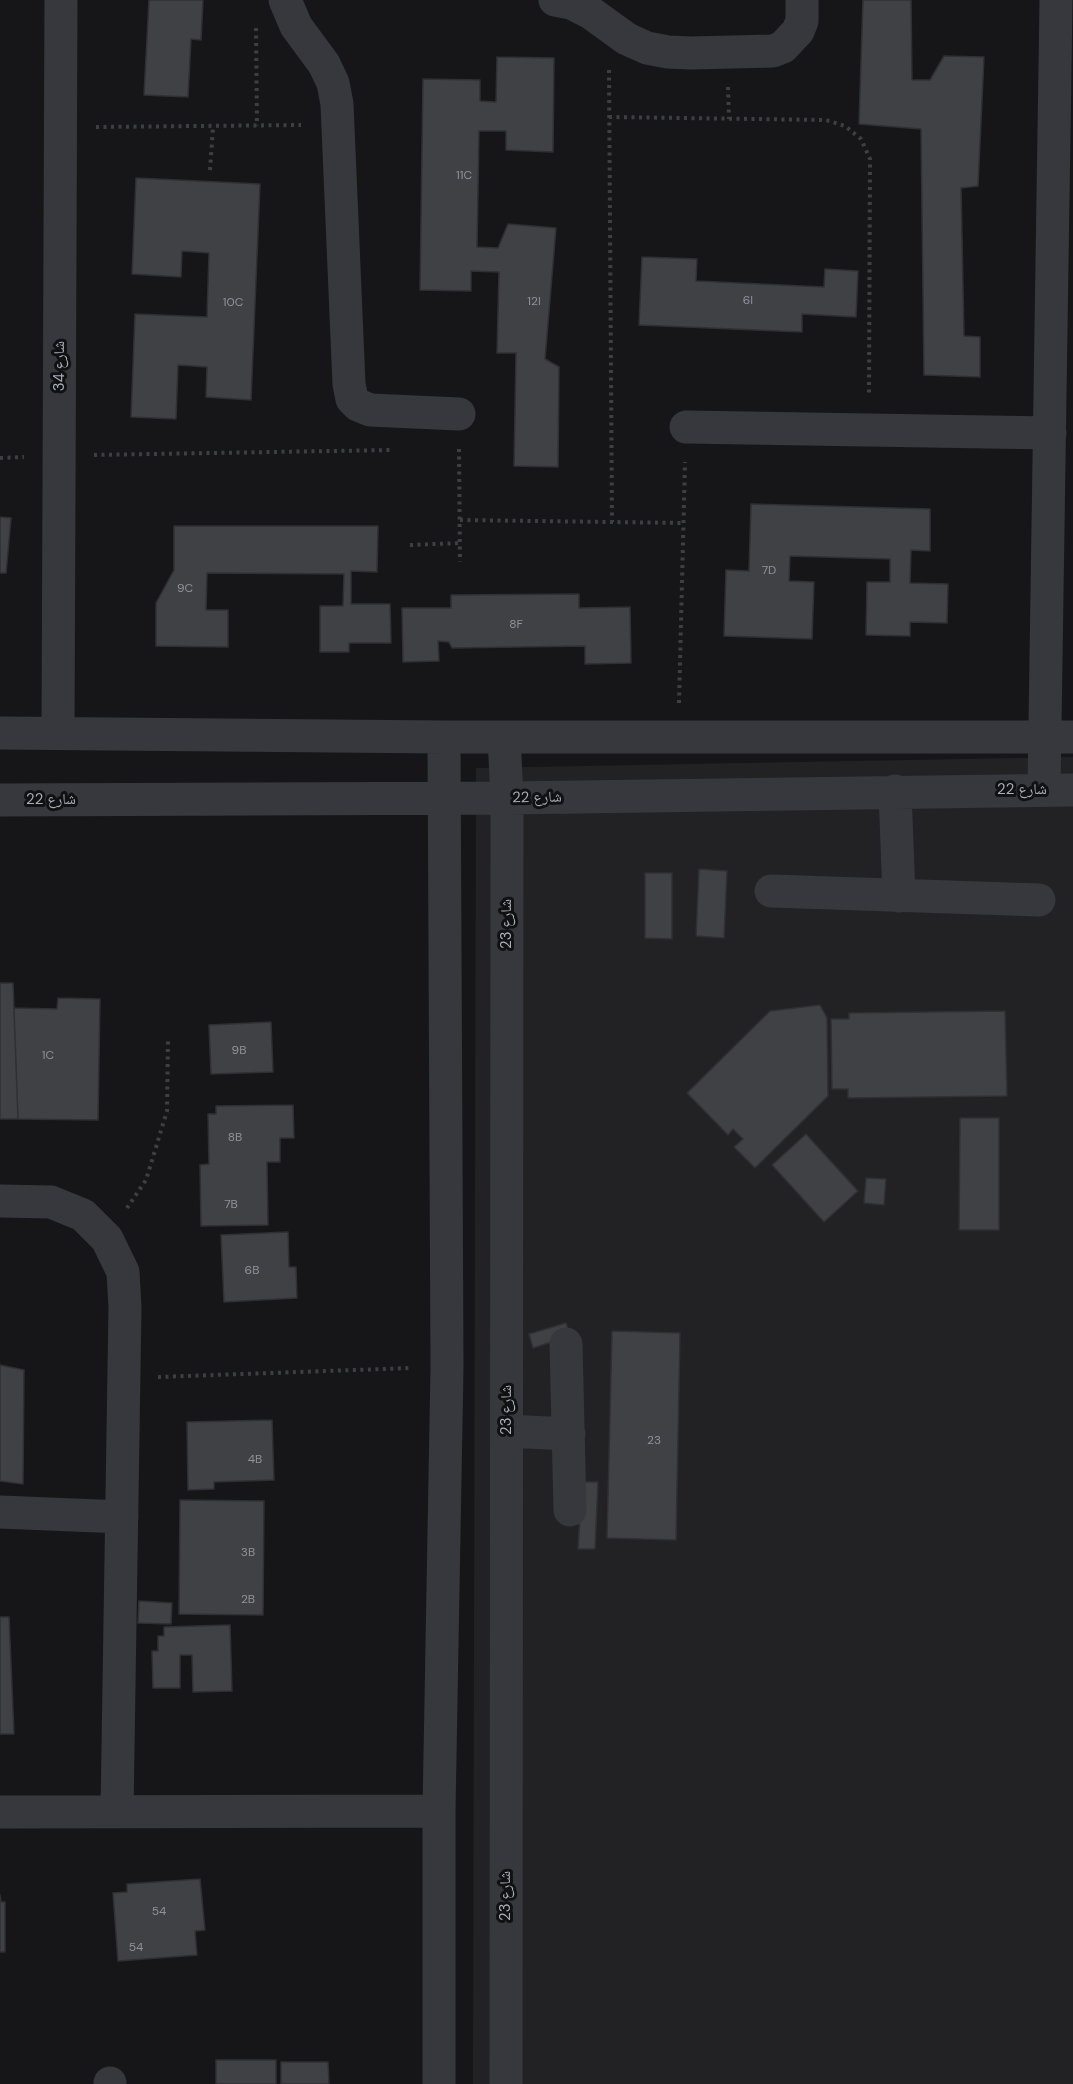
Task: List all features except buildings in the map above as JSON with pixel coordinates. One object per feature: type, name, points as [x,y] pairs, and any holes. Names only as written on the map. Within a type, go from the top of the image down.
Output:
[{"type":"street","name":"شارع 34","points":[[57,732],[61,0]]},
{"type":"street","points":[[285,0],[296,26],[324,64],[333,83],[338,125],[352,399],[358,405],[370,410],[459,414]]},
{"type":"street","points":[[555,0],[571,3],[591,13],[627,39],[669,52],[773,51],[783,47],[798,31],[802,21],[802,0]]},
{"type":"street","points":[[1056,0],[1063,216],[1050,433],[1059,737],[1058,790]]},
{"type":"street","points":[[686,427],[1050,433]]},
{"type":"street","points":[[0,733],[444,737],[1059,737]]},
{"type":"street","points":[[439,2084],[439,1810],[447,1367],[444,737]]},
{"type":"street","name":"شارع 23","points":[[504,737],[507,798],[506,2084]]},
{"type":"street","name":"شارع 22","points":[[0,800],[444,799],[1058,790]]},
{"type":"street","points":[[895,791],[899,896]]},
{"type":"street","points":[[771,891],[1039,900]]},
{"type":"street","points":[[0,1202],[51,1202],[83,1215],[107,1239],[123,1272],[124,1379],[117,1811]]},
{"type":"street","points":[[566,1344],[570,1510]]},
{"type":"street","points":[[507,1431],[568,1434]]},
{"type":"street","points":[[0,1512],[122,1517]]},
{"type":"street","points":[[0,1812],[439,1810]]},
{"type":"path","points":[[256,23],[257,126]]},
{"type":"path","points":[[608,27],[612,522]]},
{"type":"path","points":[[609,117],[826,120],[845,126],[861,140],[870,159],[868,430]]},
{"type":"path","points":[[61,127],[338,125]]},
{"type":"path","points":[[210,170],[213,127]]},
{"type":"path","points":[[459,414],[460,562]]},
{"type":"path","points":[[678,737],[686,427]]},
{"type":"path","points":[[448,449],[459,449]]},
{"type":"path","points":[[60,456],[401,450]]},
{"type":"path","points":[[460,520],[683,523]]},
{"type":"path","points":[[410,545],[460,543]]},
{"type":"path","points":[[107,1239],[146,1180],[164,1123],[167,1111],[168,1040]]},
{"type":"path","points":[[124,1379],[447,1367]]},
{"type":"shaded area","points":[[1073,757],[1073,2084],[473,2084],[476,768]]}]
